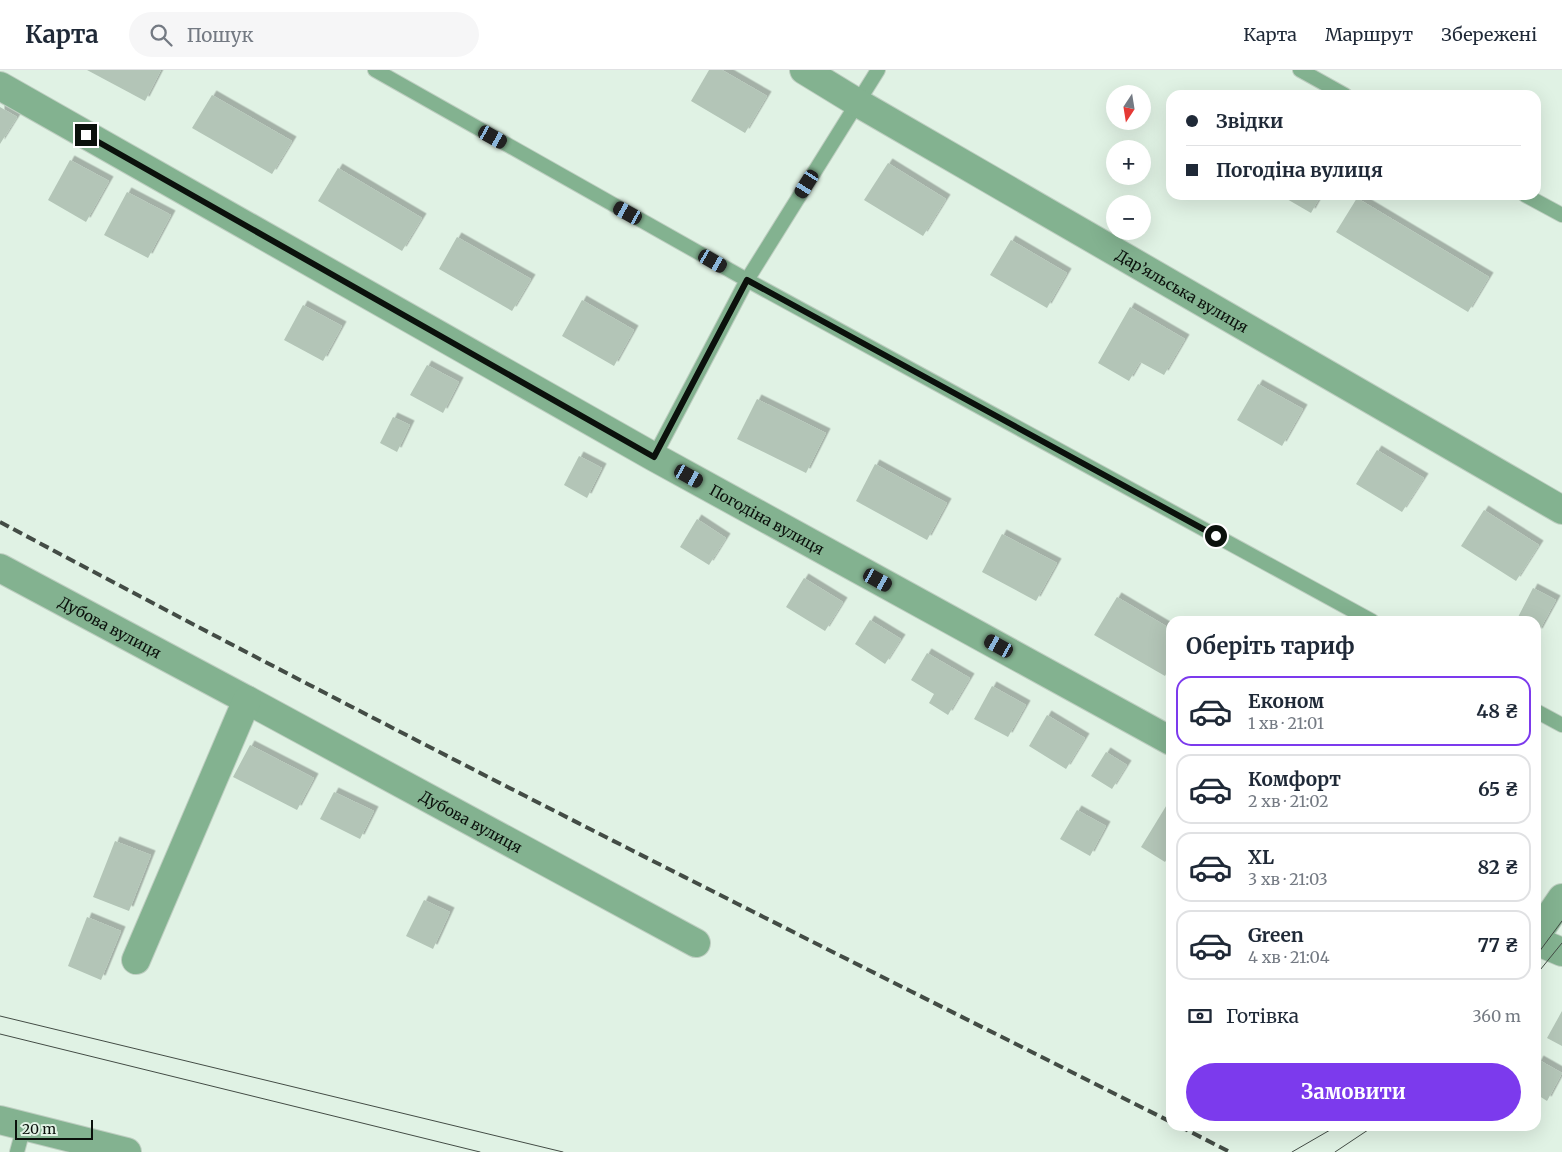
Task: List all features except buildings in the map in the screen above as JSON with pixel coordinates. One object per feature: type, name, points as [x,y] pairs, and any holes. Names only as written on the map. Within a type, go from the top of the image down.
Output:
[{"type":"street","name":"Дар’яльська вулиця","points":[[804,70],[1562,510]]},
{"type":"street","name":"Погодіна вулиця","points":[[0,86],[654,457],[1166,738]]},
{"type":"street","name":"Дубова вулиця","points":[[0,568],[696,943]]},
{"type":"street","points":[[136,960],[247,700]]},
{"type":"street","points":[[1541,929],[1562,898]]},
{"type":"street","points":[[1541,943],[1562,952]]},
{"type":"street","points":[[12,1123],[127,1152]]},
{"type":"lane","points":[[375,70],[747,280],[1363,616]]},
{"type":"lane","points":[[654,457],[747,280],[878,70]]},
{"type":"lane","points":[[1300,70],[1336,90]]},
{"type":"lane","points":[[1534,200],[1562,215]]},
{"type":"lane","points":[[1541,714],[1562,725]]},
{"type":"lane","points":[[12,1123],[17,1152]]},
{"type":"tram line","points":[[1541,949],[1562,921]]},
{"type":"tram line","points":[[1541,969],[1562,943]]},
{"type":"tram line","points":[[0,1016],[563,1152]]},
{"type":"tram line","points":[[0,1034],[480,1152]]},
{"type":"tram line","points":[[1292,1152],[1328,1131]]},
{"type":"tram line","points":[[1335,1152],[1366,1131]]},
{"type":"railway","points":[[0,522],[437,751],[1166,1119]]},
{"type":"railway","points":[[1189,1131],[1230,1152]]},
{"type":"route","points":[[86,135],[654,457],[747,280],[1216,536]]}]
